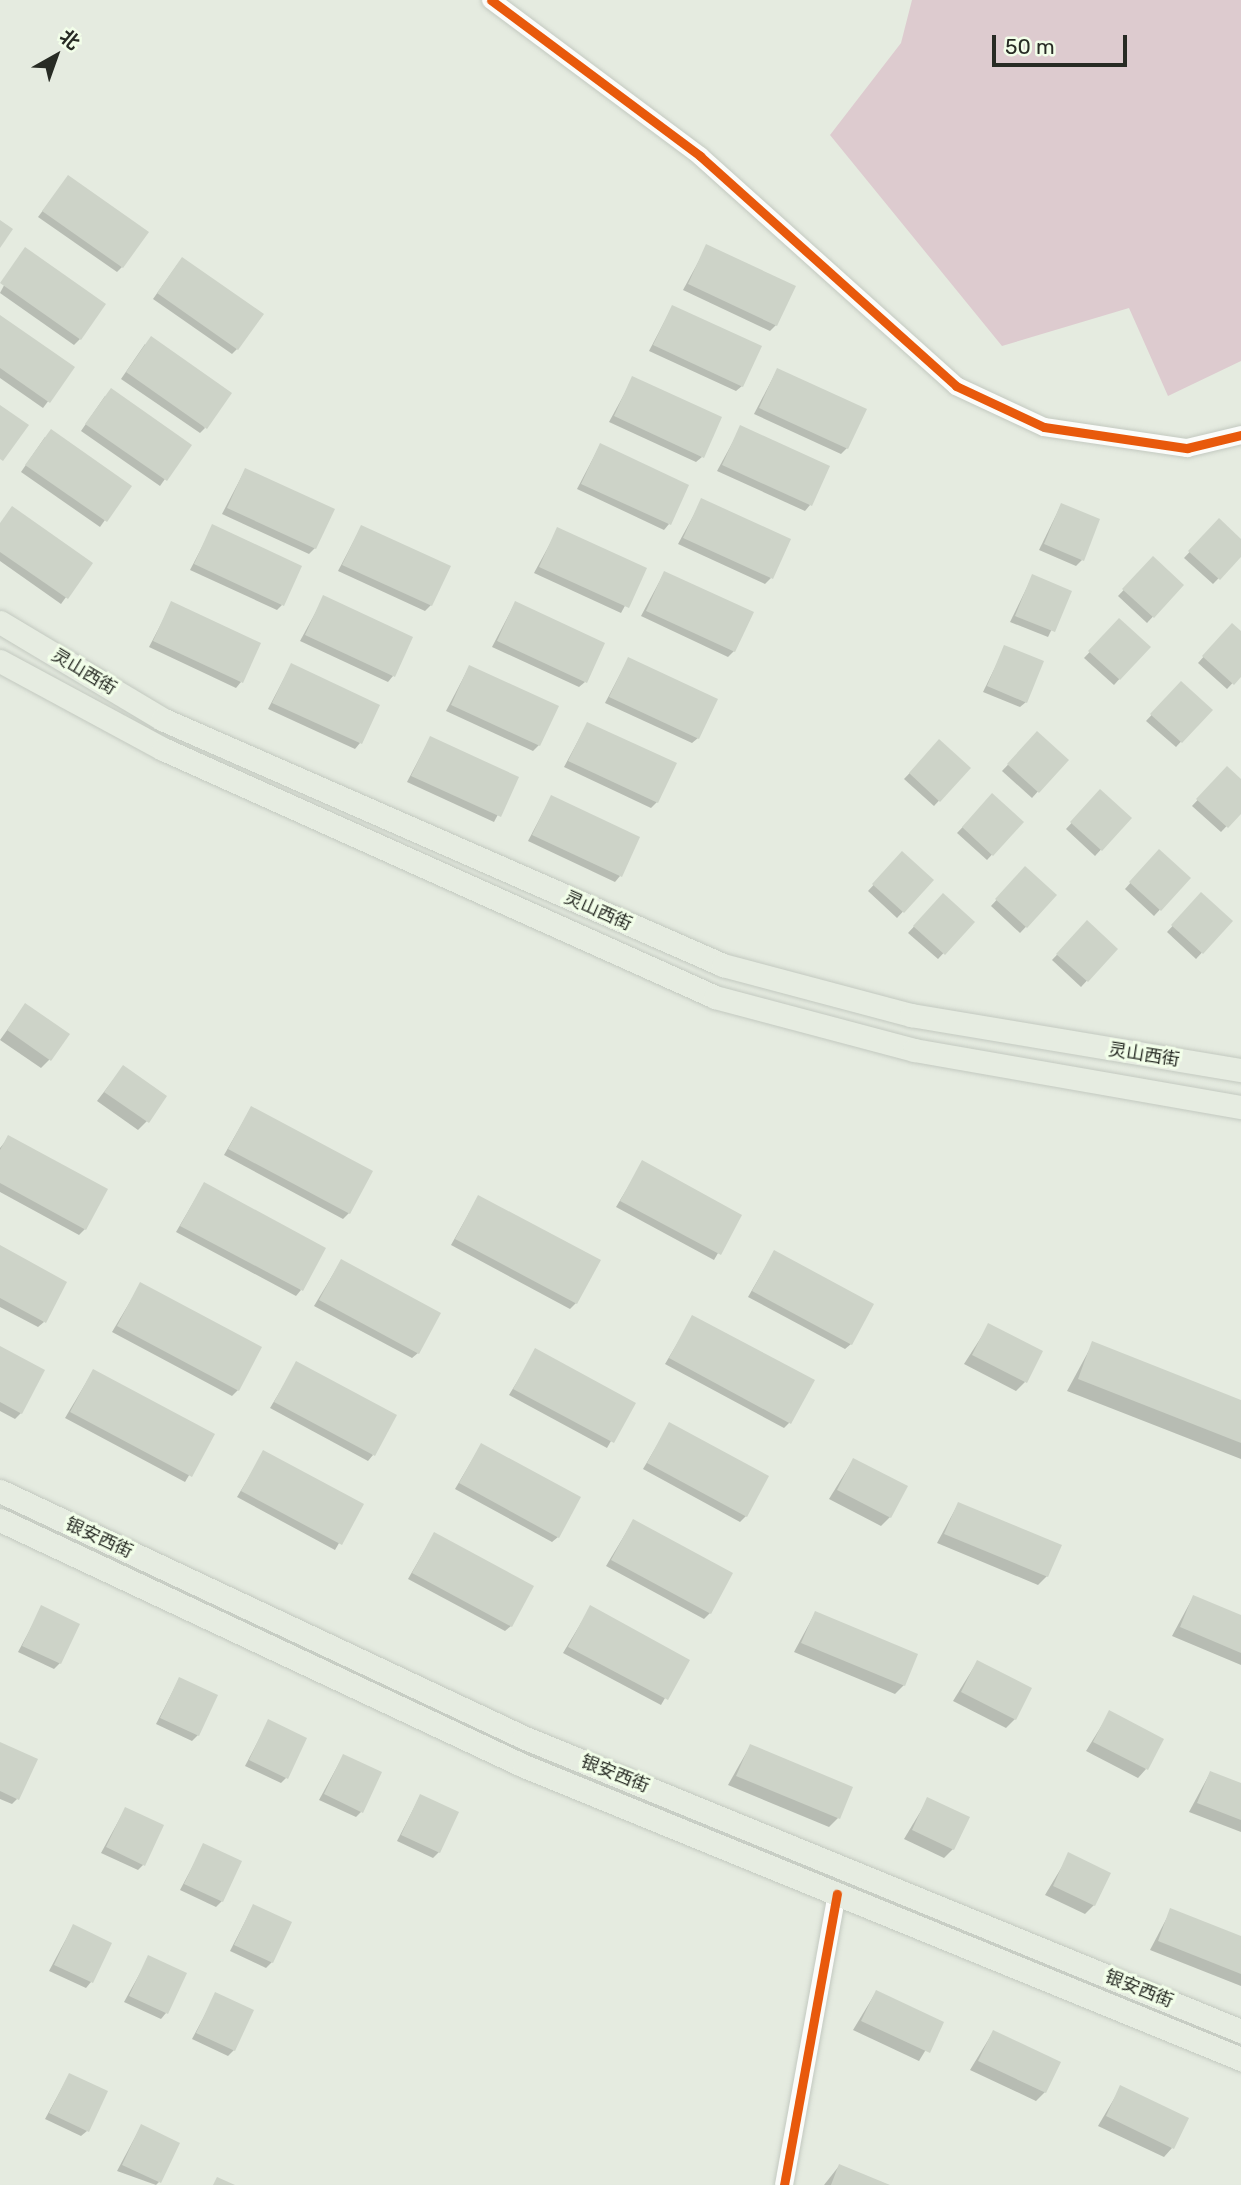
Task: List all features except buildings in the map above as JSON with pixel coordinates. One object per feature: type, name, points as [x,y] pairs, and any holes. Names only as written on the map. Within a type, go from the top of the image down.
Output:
[{"type":"main road","name":"灵山西街","points":[[0,622],[162,719],[723,965],[911,1015],[1241,1070]]},
{"type":"main road","name":"灵山西街","points":[[0,661],[176,754],[715,997],[914,1050],[1241,1107]]},
{"type":"main road","name":"银安西街","points":[[0,1491],[523,1737],[1241,2031]]},
{"type":"main road","name":"银安西街","points":[[0,1520],[524,1766],[1241,2059]]},
{"type":"street","points":[[491,0],[700,156],[956,386],[1044,427],[1187,448],[1241,435]]},
{"type":"street","points":[[784,2185],[837,1894]]},
{"type":"shaded area","points":[[912,0],[1241,0],[1241,361],[1168,396],[1129,308],[1002,346],[830,135],[901,43]]},
{"type":"cycle path","points":[[491,0],[700,156],[956,386],[1044,427],[1187,448],[1241,435]]},
{"type":"cycle path","points":[[784,2185],[837,1894]]}]
